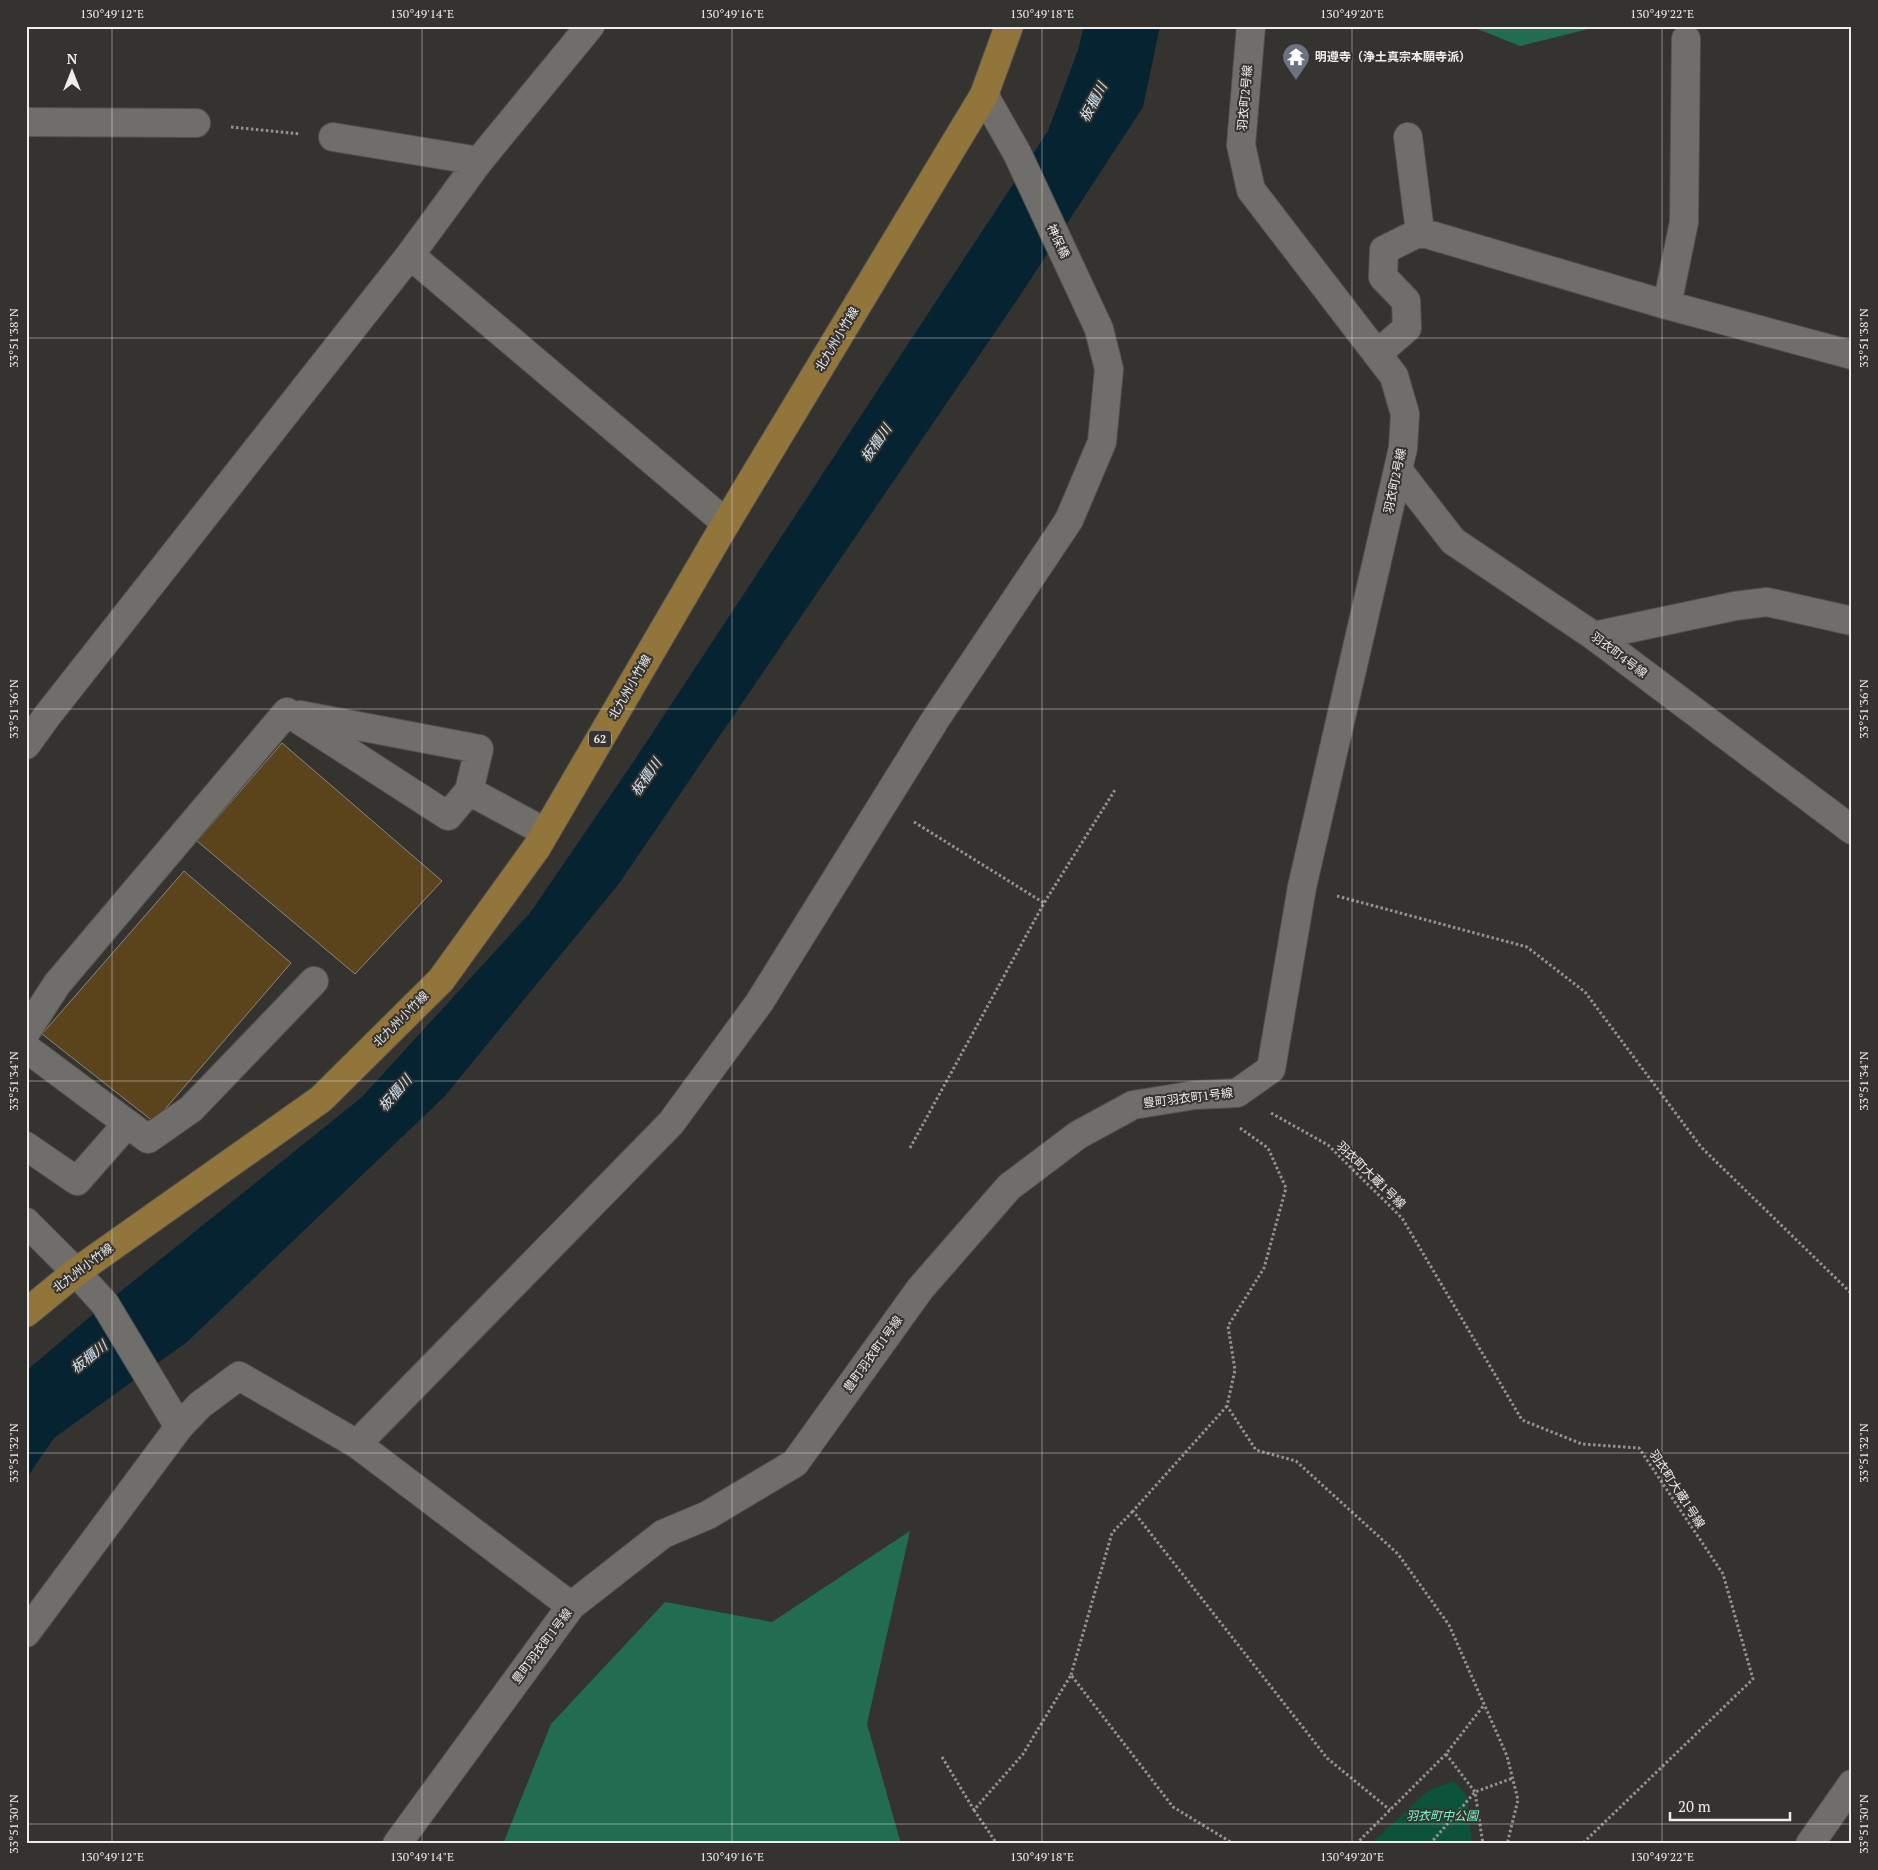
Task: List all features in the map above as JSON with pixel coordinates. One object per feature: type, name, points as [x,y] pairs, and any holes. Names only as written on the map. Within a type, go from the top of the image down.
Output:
[{"type":"main road","name":"北九州小竹線","points":[[26,1313],[76,1272],[321,1099],[441,980],[537,847],[726,523],[984,95],[1008,26]]},
{"type":"street","points":[[26,744],[410,255],[479,162],[590,26]]},
{"type":"street","name":"羽衣町2号線","points":[[1251,26],[1241,146],[1250,190],[1394,376],[1404,414],[1403,448],[1302,887]]},
{"type":"street","points":[[1667,305],[1684,222],[1686,39]]},
{"type":"street","name":"神保橋","points":[[357,1444],[671,1123],[759,1003],[935,720],[1069,520],[1102,442],[1109,369],[1099,329],[1017,154],[984,95]]},
{"type":"street","points":[[26,122],[196,123]]},
{"type":"street","points":[[332,137],[479,162]]},
{"type":"street","points":[[1408,137],[1420,232]]},
{"type":"street","points":[[1377,354],[1407,328],[1406,301],[1383,276],[1384,250],[1420,232],[1667,305],[1852,355]]},
{"type":"street","points":[[410,255],[726,523]]},
{"type":"street","name":"羽衣町4号線","points":[[1398,470],[1452,542],[1594,636],[1852,830]]},
{"type":"street","points":[[1594,636],[1736,606],[1767,602],[1852,621]]},
{"type":"street","points":[[287,712],[479,749],[469,791],[448,816],[287,712]]},
{"type":"street","points":[[26,1032],[57,984],[287,712]]},
{"type":"street","points":[[469,791],[545,832]]},
{"type":"street","name":"豊町羽衣町1号線","points":[[397,1844],[571,1606],[663,1534],[708,1515],[795,1462],[920,1289],[1009,1187],[1078,1135],[1133,1105],[1195,1095],[1236,1093],[1271,1069],[1302,887]]},
{"type":"street","points":[[26,1048],[148,1139],[191,1109],[314,981]]},
{"type":"street","points":[[26,1146],[78,1181],[127,1124]]},
{"type":"street","points":[[26,1222],[105,1304],[179,1427]]},
{"type":"street","points":[[26,1633],[179,1427],[200,1405],[239,1376],[357,1444],[571,1606]]},
{"type":"street","points":[[1810,1844],[1852,1784]]},
{"type":"path","points":[[196,123],[332,137]]},
{"type":"path","points":[[910,1148],[1044,903],[1116,790]]},
{"type":"path","points":[[883,803],[1044,903]]},
{"type":"path","points":[[1302,887],[1527,947],[1585,992],[1701,1148],[1852,1294]]},
{"type":"path","name":"羽衣町大蔵1号線","points":[[1236,1093],[1328,1146],[1402,1218],[1522,1420],[1582,1444],[1640,1448],[1723,1574],[1753,1679],[1582,1844]]},
{"type":"path","points":[[974,1810],[1023,1754],[1071,1675],[1112,1533],[1226,1406],[1236,1370],[1228,1326],[1264,1268],[1286,1188],[1268,1148],[1239,1127]]},
{"type":"path","points":[[1226,1406],[1256,1450],[1296,1461],[1398,1554],[1449,1625],[1507,1756],[1513,1778],[1518,1800],[1507,1844]]},
{"type":"path","points":[[1133,1511],[1327,1758],[1390,1810]]},
{"type":"path","points":[[1071,1675],[1174,1807],[1234,1844]]},
{"type":"path","points":[[1356,1844],[1446,1754],[1484,1705]]},
{"type":"path","points":[[1446,1754],[1475,1792],[1483,1844]]},
{"type":"path","points":[[942,1757],[974,1810],[998,1844]]},
{"type":"path","points":[[1430,1844],[1475,1792],[1513,1778]]},
{"type":"green space","points":[[1470,26],[1601,26],[1520,46]]},
{"type":"green space","points":[[910,1531],[867,1724],[901,1844],[503,1844],[551,1724],[665,1602],[772,1622]]},
{"type":"green space","name":"羽衣町中公園","points":[[1454,1781],[1467,1796],[1472,1844],[1371,1844],[1429,1790]]},
{"type":"water","name":"板櫃川","points":[[1084,26],[1160,26],[1143,107],[1019,297],[618,885],[444,1097],[187,1342],[54,1438],[26,1479],[26,1371],[105,1304],[362,1097],[530,913],[634,761],[1048,131],[1078,50]]},
{"type":"building","points":[[282,743],[442,881],[355,974],[197,841]]},
{"type":"building","points":[[184,871],[291,963],[154,1122],[42,1034]]},
{"type":"place","name":"明遵寺（浄土真宗本願寺派）","points":[[1296,81]]}]
